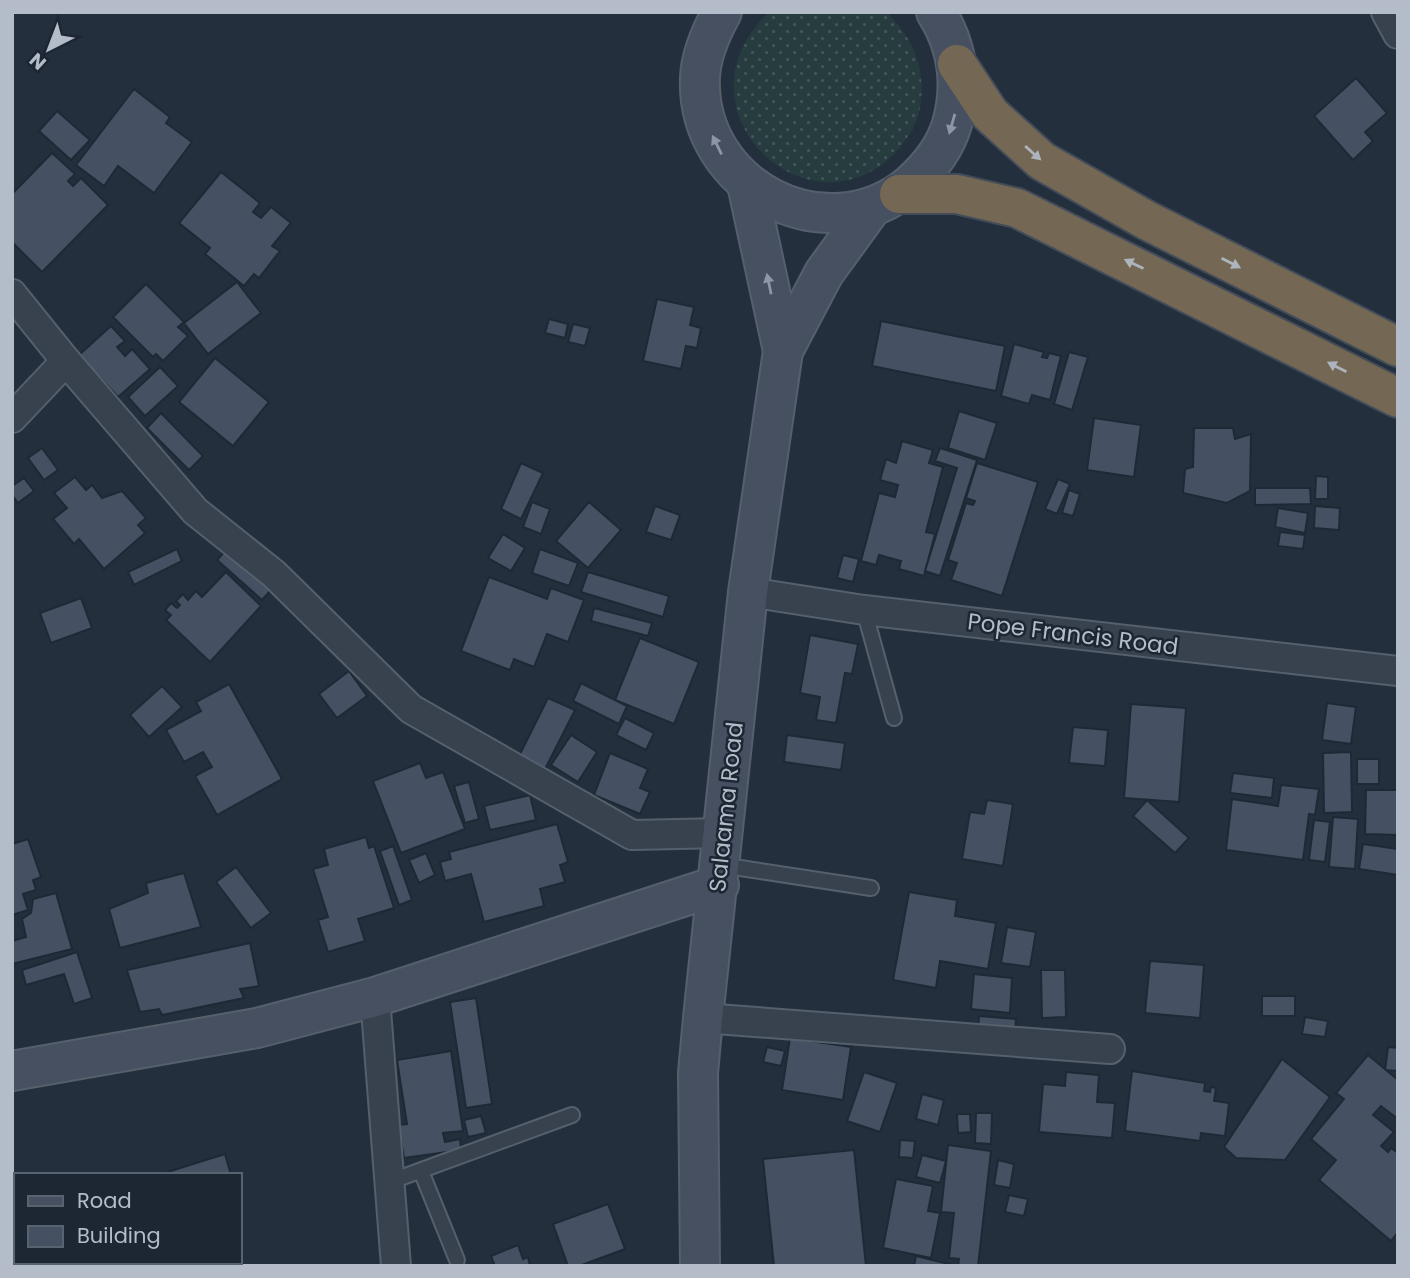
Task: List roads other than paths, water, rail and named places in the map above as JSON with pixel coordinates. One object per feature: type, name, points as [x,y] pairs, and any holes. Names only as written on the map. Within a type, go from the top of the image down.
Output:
[{"type":"highway","points":[[948,30],[990,114],[1042,161],[1146,220],[1398,347]]},
{"type":"highway","points":[[885,200],[957,194],[1017,208],[1398,398]]},
{"type":"main road","points":[[709,21],[700,77],[704,117],[720,154],[747,184],[782,204],[820,213],[847,213],[885,200]]},
{"type":"main road","name":"Salaama Road","points":[[700,1266],[698,1073],[748,592],[783,351],[824,273],[885,200],[927,170],[947,138],[958,102],[948,30]]},
{"type":"main road","name":"Salaama Road","points":[[747,184],[783,351]]},
{"type":"main road","points":[[12,1071],[257,1028],[375,998],[721,861]]},
{"type":"street","points":[[1386,12],[1398,34]]},
{"type":"street","points":[[12,294],[65,361],[195,511],[274,574],[411,709],[632,835],[721,861]]},
{"type":"street","points":[[12,418],[65,361]]},
{"type":"street","name":"Pope Francis Road","points":[[748,592],[864,610],[1398,671]]},
{"type":"street","points":[[375,998],[396,1266]]},
{"type":"street","points":[[703,1018],[1110,1049]]},
{"type":"lane","points":[[864,610],[894,718]]},
{"type":"lane","points":[[721,861],[870,888]]},
{"type":"lane","points":[[389,1182],[572,1115]]},
{"type":"lane","points":[[421,1171],[457,1260]]}]
